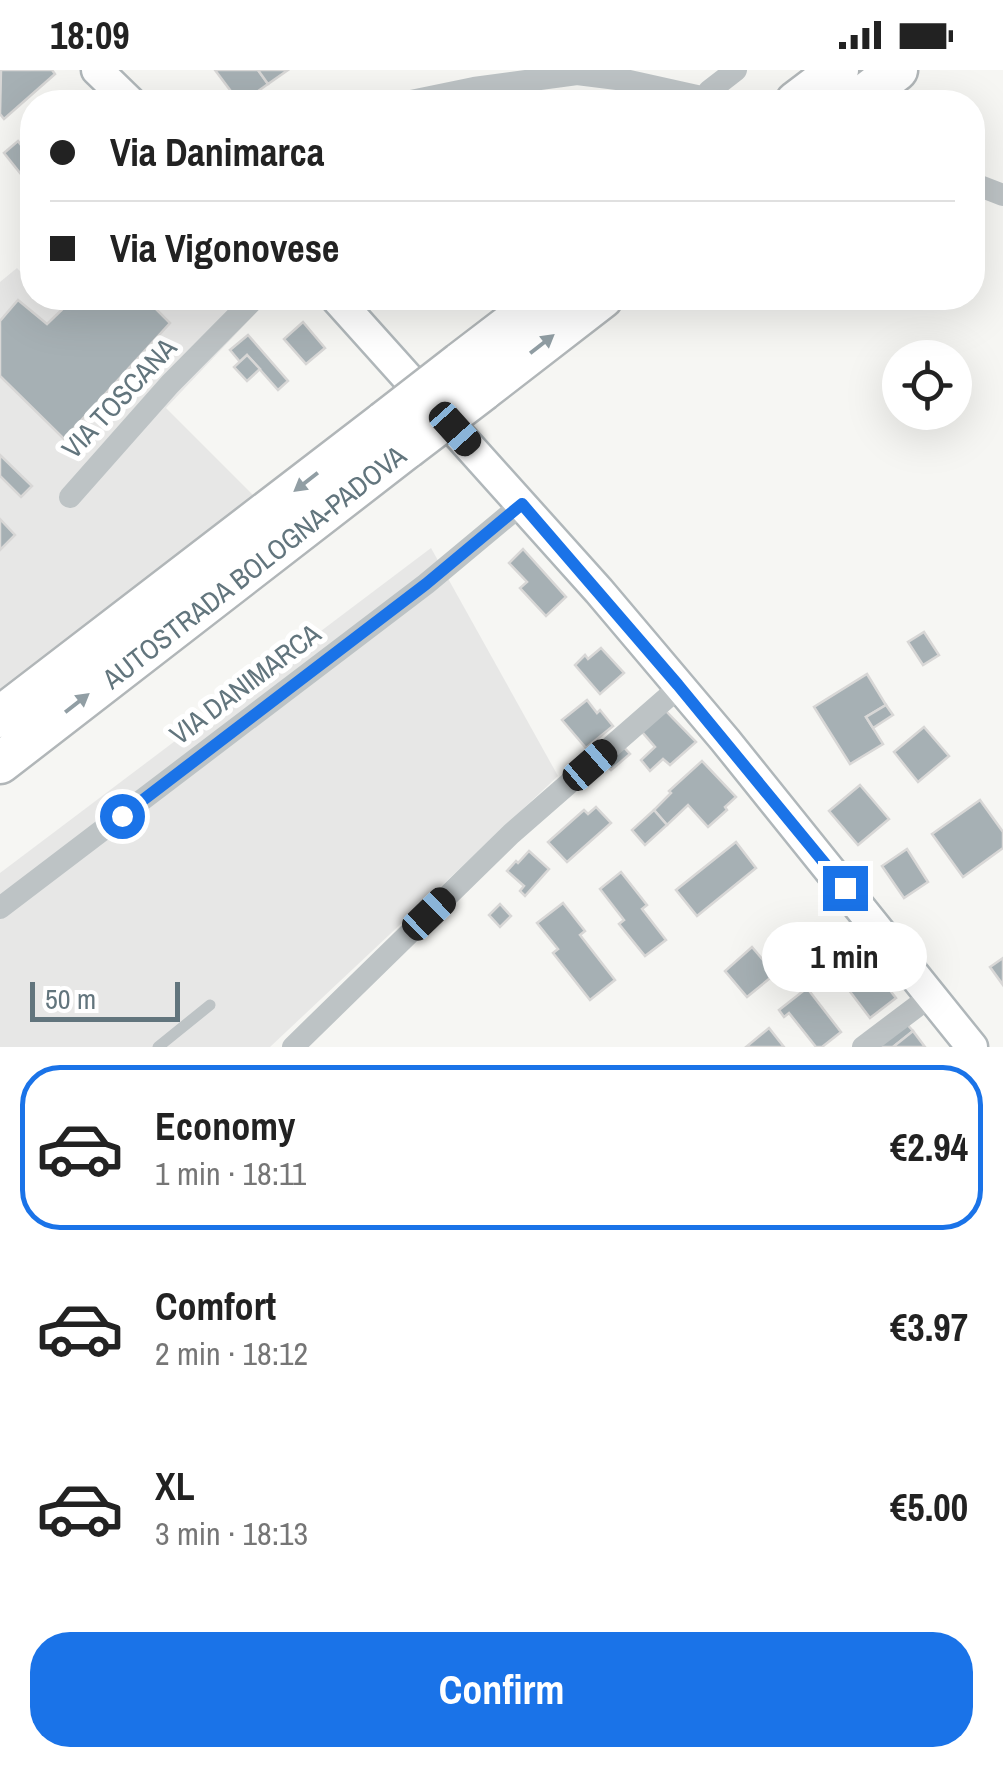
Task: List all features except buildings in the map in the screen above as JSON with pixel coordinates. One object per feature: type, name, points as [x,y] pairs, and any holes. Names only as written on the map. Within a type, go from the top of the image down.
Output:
[{"type":"highway","points":[[812,90],[838,70]]},
{"type":"highway","points":[[870,90],[896,70]]},
{"type":"highway","name":"AUTOSTRADA BOLOGNA-PADOVA","points":[[471,376],[533,310]]},
{"type":"highway","name":"AUTOSTRADA BOLOGNA-PADOVA","points":[[0,762],[395,435],[471,376],[582,310]]},
{"type":"highway","name":"AUTOSTRADA BOLOGNA-PADOVA","points":[[0,717],[395,435]]},
{"type":"main road","points":[[97,70],[118,90]]},
{"type":"main road","points":[[347,310],[678,685],[970,1046]]},
{"type":"street","points":[[711,90],[736,70]]},
{"type":"street","points":[[464,90],[577,74],[670,90]]},
{"type":"street","name":"VIA TOSCANA","points":[[70,496],[170,384],[244,310]]},
{"type":"street","name":"VIA DANIMARCA","points":[[0,908],[426,584],[522,504]]},
{"type":"street","points":[[293,1047],[510,834],[678,685]]},
{"type":"street","points":[[863,1047],[932,995]]},
{"type":"lane","points":[[158,1047],[210,1005]]},
{"type":"shaded area","points":[[17,268],[20,271],[20,310],[259,310],[166,408],[256,498],[0,690],[0,282]]},
{"type":"shaded area","points":[[431,548],[558,776],[270,1047],[0,1047],[0,873]]},
{"type":"route","points":[[122,816],[426,584],[522,504],[845,888]]}]
